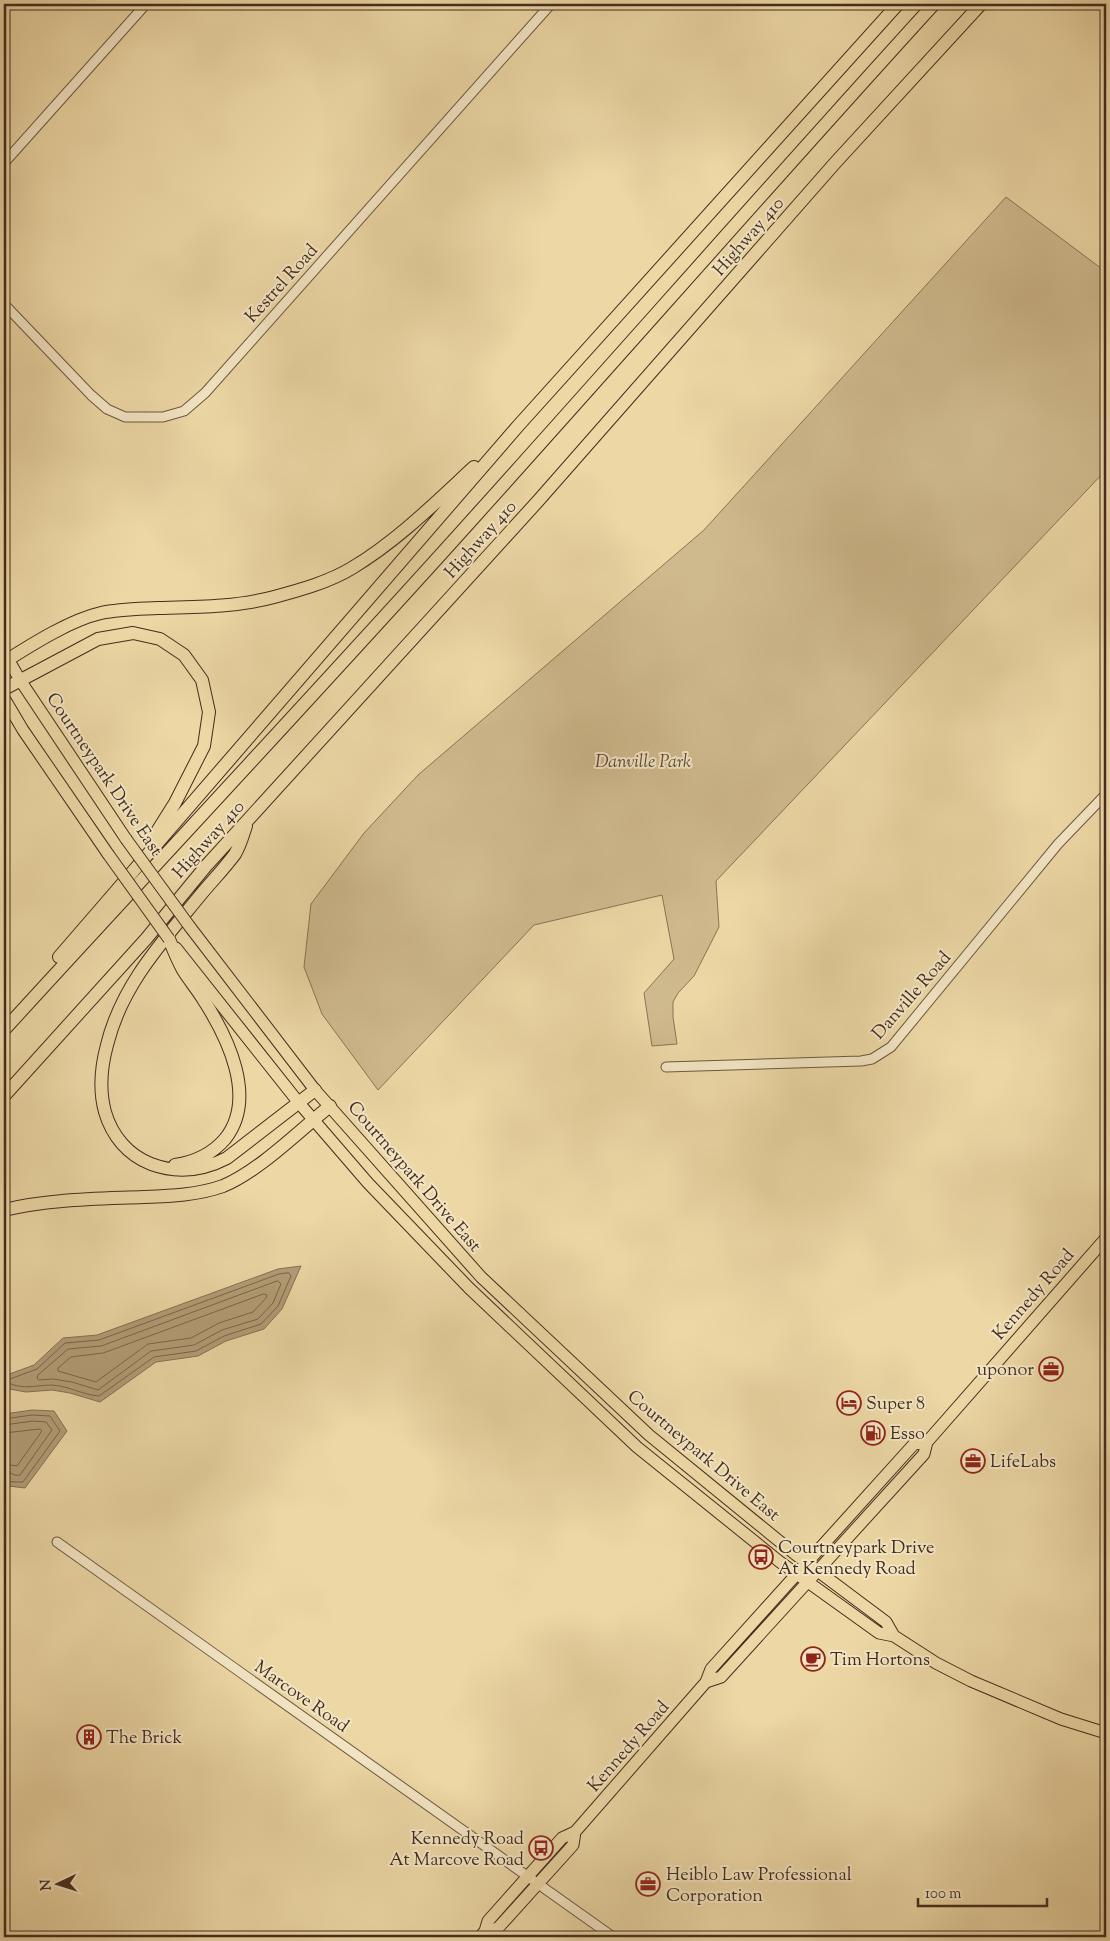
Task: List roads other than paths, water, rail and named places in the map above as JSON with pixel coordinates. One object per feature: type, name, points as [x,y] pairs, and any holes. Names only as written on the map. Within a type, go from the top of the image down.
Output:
[{"type":"highway","name":"Highway 410","points":[[4,1021],[518,426],[898,4]]},
{"type":"highway","points":[[4,1030],[231,785],[479,512],[934,4]]},
{"type":"highway","name":"Highway 410","points":[[4,1096],[146,939],[206,866],[541,498],[835,163],[981,4]]},
{"type":"highway","points":[[5,658],[62,629],[100,613],[126,609],[205,606],[272,598],[320,582],[351,568],[402,534],[518,426]]},
{"type":"highway","points":[[4,689],[98,639],[133,633],[160,639],[184,655],[202,680],[209,712],[204,746],[158,832],[107,891],[57,959]]},
{"type":"highway","points":[[249,819],[236,853],[151,954],[133,981],[109,1035],[103,1059],[101,1077],[103,1104],[115,1135],[125,1148],[136,1157],[160,1168],[180,1171],[197,1170],[227,1158],[315,1090]]},
{"type":"highway","points":[[148,1163],[186,1164],[204,1157],[217,1148],[234,1124],[239,1097],[235,1069],[222,1034],[183,970],[168,939]]},
{"type":"highway","points":[[4,1210],[52,1203],[177,1195],[201,1192],[222,1186],[256,1166],[330,1106]]},
{"type":"main road","name":"Courtneypark Drive East","points":[[5,658],[126,839],[315,1090],[480,1277],[649,1435],[806,1562],[886,1622],[894,1636]]},
{"type":"main road","name":"Courtneypark Drive East","points":[[4,698],[23,730],[168,939],[299,1103],[368,1183],[469,1288],[636,1448],[796,1574],[879,1633],[894,1636],[936,1663],[971,1681],[1061,1720],[1106,1733]]},
{"type":"main road","name":"Kennedy Road","points":[[706,1682],[721,1677],[924,1454],[927,1442],[1106,1238]]},
{"type":"main road","name":"Kennedy Road","points":[[483,1934],[488,1921],[562,1838],[575,1832],[706,1682],[711,1669],[806,1562],[914,1444],[927,1442]]},
{"type":"main road","name":"Kennedy Road","points":[[483,1934],[498,1928],[538,1884],[573,1845],[575,1832]]},
{"type":"street","points":[[4,163],[146,4]]},
{"type":"street","name":"Kestrel Road","points":[[4,304],[91,395],[108,409],[125,417],[143,418],[163,417],[184,411],[205,393],[551,4]]},
{"type":"street","name":"Danville Road","points":[[666,1067],[840,1063],[872,1059],[891,1047],[1058,844],[1106,794]]},
{"type":"street","name":"Marcove Road","points":[[58,1542],[613,1937]]},
{"type":"water","points":[[301,1266],[282,1309],[264,1329],[226,1341],[198,1356],[156,1362],[100,1402],[52,1390],[26,1392],[4,1388],[4,1376],[34,1365],[63,1338],[97,1335],[278,1269]]},
{"type":"water","points":[[32,1410],[54,1411],[67,1431],[25,1488],[9,1486],[4,1480],[4,1414]]},
{"type":"place","name":"uponor","points":[[1051,1369]]},
{"type":"place","name":"Super 8","points":[[849,1403]]},
{"type":"place","name":"Esso","points":[[873,1433]]},
{"type":"place","name":"LifeLabs","points":[[973,1461]]},
{"type":"place","name":"Courtneypark Drive At Kennedy Road","points":[[761,1557]]},
{"type":"place","name":"Tim Hortons","points":[[813,1659]]},
{"type":"place","name":"The Brick","points":[[89,1737]]},
{"type":"place","name":"Kennedy Road At Marcove Road","points":[[541,1848]]},
{"type":"place","name":"Heiblo Law Professional Corporation","points":[[648,1884]]},
{"type":"park label","name":"Danville Park","points":[[643,761]]}]
